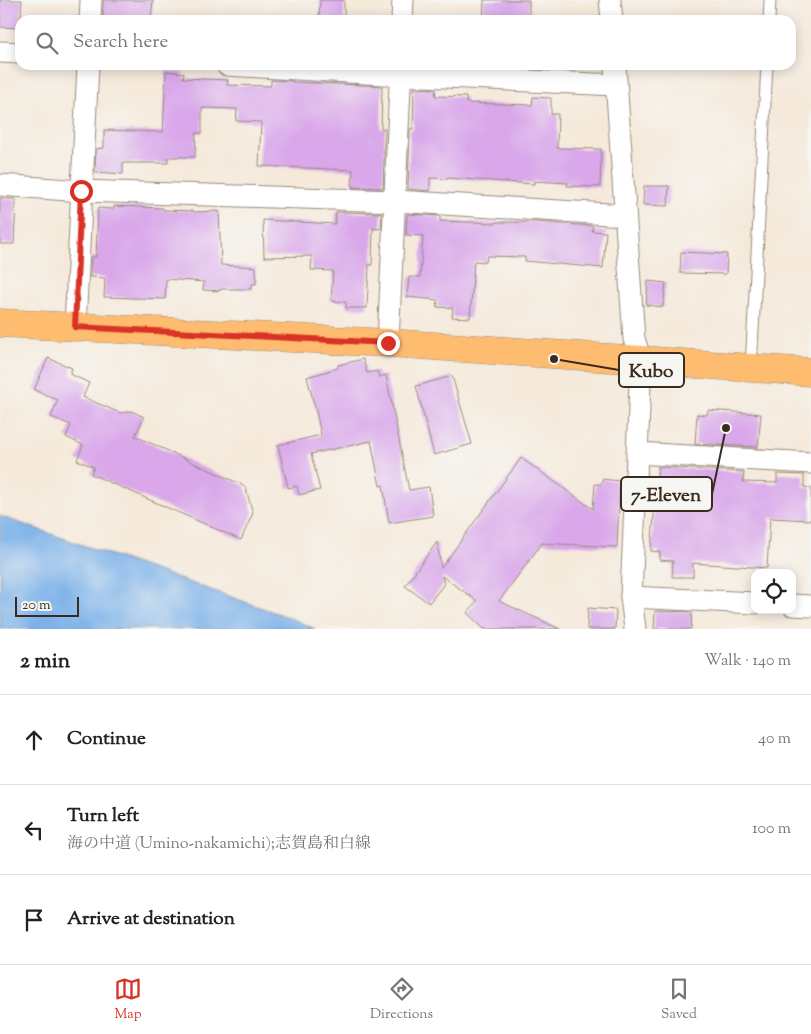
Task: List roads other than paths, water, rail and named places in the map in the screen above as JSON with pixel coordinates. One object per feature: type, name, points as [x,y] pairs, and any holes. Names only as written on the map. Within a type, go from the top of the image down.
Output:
[{"type":"main road","points":[[0,323],[388,343],[811,372]]},
{"type":"street","points":[[90,15],[91,0]]},
{"type":"street","points":[[402,0],[402,15]]},
{"type":"street","points":[[610,0],[612,15]]},
{"type":"street","points":[[0,52],[15,53]]},
{"type":"street","points":[[75,327],[88,70]]},
{"type":"street","points":[[388,343],[401,70],[616,75],[634,339],[641,360],[631,597],[636,629]]},
{"type":"street","points":[[0,185],[81,191],[395,201],[625,215]]},
{"type":"street","points":[[637,453],[811,463]]},
{"type":"street","points":[[631,597],[751,603]]},
{"type":"street","points":[[796,605],[811,606]]},
{"type":"lane","points":[[769,15],[770,0]]},
{"type":"lane","points":[[751,368],[767,70]]},
{"type":"water","points":[[0,516],[288,617],[315,629],[0,629]]},
{"type":"place","name":"Kubo","points":[[554,359]]},
{"type":"place","name":"7-Eleven","points":[[726,428]]}]
